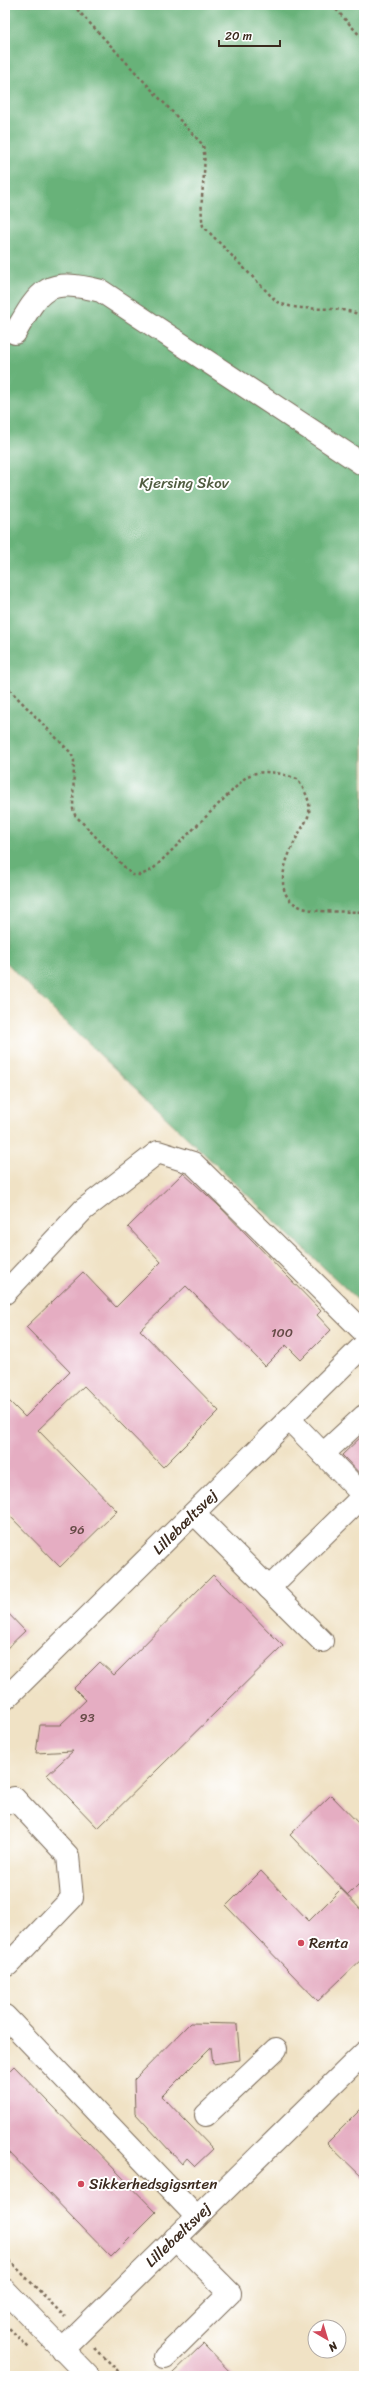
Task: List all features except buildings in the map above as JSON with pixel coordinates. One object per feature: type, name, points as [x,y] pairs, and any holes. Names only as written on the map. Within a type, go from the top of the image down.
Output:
[{"type":"street","points":[[15,333],[31,307],[44,291],[56,286],[73,284],[101,290],[364,465]]},
{"type":"street","points":[[5,1293],[83,1210],[158,1152],[194,1163],[364,1332]]},
{"type":"street","name":"Lillebæltsvej","points":[[5,1699],[364,1345]]},
{"type":"street","points":[[323,1454],[364,1416]]},
{"type":"street","points":[[269,1588],[364,1496],[289,1419]]},
{"type":"street","points":[[194,1513],[322,1641]]},
{"type":"street","points":[[5,1804],[14,1798],[68,1856],[72,1898],[8,1965],[5,1962]]},
{"type":"street","points":[[5,2016],[197,2217]]},
{"type":"street","points":[[206,2115],[276,2049]]},
{"type":"street","name":"Lillebæltsvej","points":[[62,2350],[364,2053]]},
{"type":"street","points":[[165,2357],[230,2294],[175,2238]]},
{"type":"street","points":[[5,2290],[88,2376]]},
{"type":"path","points":[[72,5],[203,145],[205,156],[202,183],[203,226],[277,302],[289,308],[348,310],[364,317]]},
{"type":"path","points":[[332,5],[364,40]]},
{"type":"path","points":[[5,685],[70,753],[74,760],[73,808],[75,815],[132,875],[141,875],[152,870],[246,776],[253,773],[283,774],[297,779],[308,798],[309,814],[292,846],[282,874],[284,894],[291,903],[304,908],[364,912]]},
{"type":"green space","name":"Kjersing Skov","points":[[5,5],[364,5],[362,1304],[53,1010],[5,961]]},
{"type":"place","name":"Renta","points":[[301,1943]]},
{"type":"place","name":"Sikkerhedsgigsnten","points":[[81,2184]]}]
